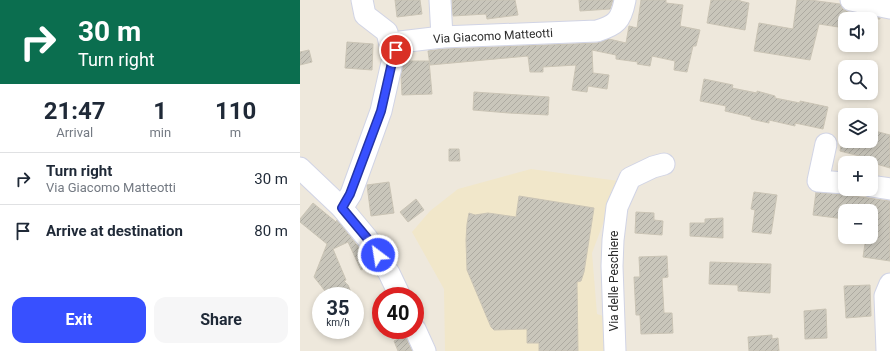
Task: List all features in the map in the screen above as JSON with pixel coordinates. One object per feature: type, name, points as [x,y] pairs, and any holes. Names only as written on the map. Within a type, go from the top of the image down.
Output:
[{"type":"street","points":[[362,0],[364,15],[387,32],[393,58]]},
{"type":"street","points":[[440,0],[442,37]]},
{"type":"street","name":"Via Giacomo Matteotti","points":[[342,208],[350,194],[381,111],[393,58],[400,42],[442,37],[597,31],[611,26],[617,21],[621,15],[625,0]]},
{"type":"street","points":[[851,0],[890,8]]},
{"type":"street","points":[[826,144],[818,181],[838,182]]},
{"type":"street","name":"Via delle Peschiere","points":[[614,351],[612,266],[616,207],[630,178],[653,167],[664,164]]},
{"type":"street","points":[[300,168],[342,208],[367,238],[389,273],[396,287]]},
{"type":"street","points":[[878,187],[890,189]]},
{"type":"street","points":[[887,351],[885,296],[890,284]]},
{"type":"street","points":[[420,339],[425,351]]},
{"type":"shaded area","points":[[531,169],[619,181],[592,253],[597,314],[609,318],[607,351],[445,351],[444,289],[412,232],[430,211],[458,189]]},
{"type":"building","points":[[395,0],[420,0],[422,14],[397,17]]},
{"type":"building","points":[[452,0],[515,0],[518,15],[487,19],[486,14],[453,16]]},
{"type":"building","points":[[579,0],[613,0],[610,9],[580,11]]},
{"type":"building","points":[[641,0],[666,0],[666,3],[683,5],[680,26],[700,30],[696,46],[693,46],[687,72],[674,70],[675,61],[652,56],[650,66],[637,64],[638,62],[616,59],[616,55],[592,50],[593,73],[609,75],[607,89],[588,86],[587,92],[572,90],[576,65],[543,67],[543,72],[530,72],[528,56],[430,65],[428,51],[443,49],[597,43],[609,39],[626,43],[629,26],[637,28]]},
{"type":"building","points":[[711,0],[740,0],[749,3],[745,30],[707,23]]},
{"type":"building","points":[[797,0],[810,0],[840,4],[843,9],[848,12],[838,12],[838,27],[819,24],[810,60],[754,51],[759,23],[793,29]]},
{"type":"building","points":[[347,42],[373,44],[372,70],[345,68]]},
{"type":"building","points":[[309,50],[312,62],[300,65],[300,52]]},
{"type":"building","points":[[405,61],[429,61],[432,94],[402,95],[401,75]]},
{"type":"building","points":[[704,79],[733,85],[732,88],[757,93],[757,91],[775,96],[775,98],[800,103],[800,101],[828,107],[823,129],[795,123],[795,126],[769,120],[769,123],[751,119],[751,117],[725,111],[726,106],[700,101]]},
{"type":"building","points":[[474,92],[549,97],[548,115],[473,110]]},
{"type":"building","points":[[878,132],[890,135],[890,168],[878,164],[878,156],[859,156],[840,151],[841,148],[878,148]]},
{"type":"building","points":[[449,149],[459,149],[460,161],[449,161]]},
{"type":"building","points":[[389,182],[394,213],[371,216],[367,185]]},
{"type":"building","points":[[754,192],[777,195],[771,234],[752,232],[755,210],[751,209]]},
{"type":"building","points":[[816,192],[838,194],[838,196],[852,196],[890,201],[890,261],[863,257],[865,244],[878,244],[878,204],[838,204],[838,218],[813,215]]},
{"type":"building","points":[[519,196],[594,208],[584,272],[581,281],[577,282],[578,351],[539,351],[539,343],[527,343],[527,329],[494,330],[491,327],[467,270],[466,240],[469,213],[475,215],[488,213],[516,217]]},
{"type":"building","points":[[416,199],[424,210],[408,222],[400,212]]},
{"type":"building","points":[[313,203],[336,222],[337,220],[357,245],[370,265],[361,270],[348,242],[333,249],[346,280],[344,281],[349,287],[322,287],[314,277],[327,244],[300,222],[300,219]]},
{"type":"building","points":[[636,212],[654,213],[654,220],[663,221],[662,235],[635,233]]},
{"type":"building","points":[[723,218],[723,238],[690,236],[690,223],[705,223],[705,219]]},
{"type":"building","points":[[667,256],[668,277],[662,278],[664,313],[672,313],[673,333],[641,334],[640,315],[636,315],[634,277],[640,277],[639,257]]},
{"type":"building","points":[[710,262],[771,264],[770,293],[738,291],[738,285],[709,284]]},
{"type":"building","points":[[870,285],[871,316],[846,318],[844,286]]},
{"type":"building","points":[[826,309],[827,338],[805,339],[804,311]]},
{"type":"building","points":[[772,335],[772,339],[778,338],[779,351],[749,351],[748,337]]},
{"type":"building","points":[[398,339],[406,339],[412,351],[398,351],[394,341]]},
{"type":"route","points":[[378,255],[367,238],[342,208],[350,194],[381,111],[396,50]]}]
